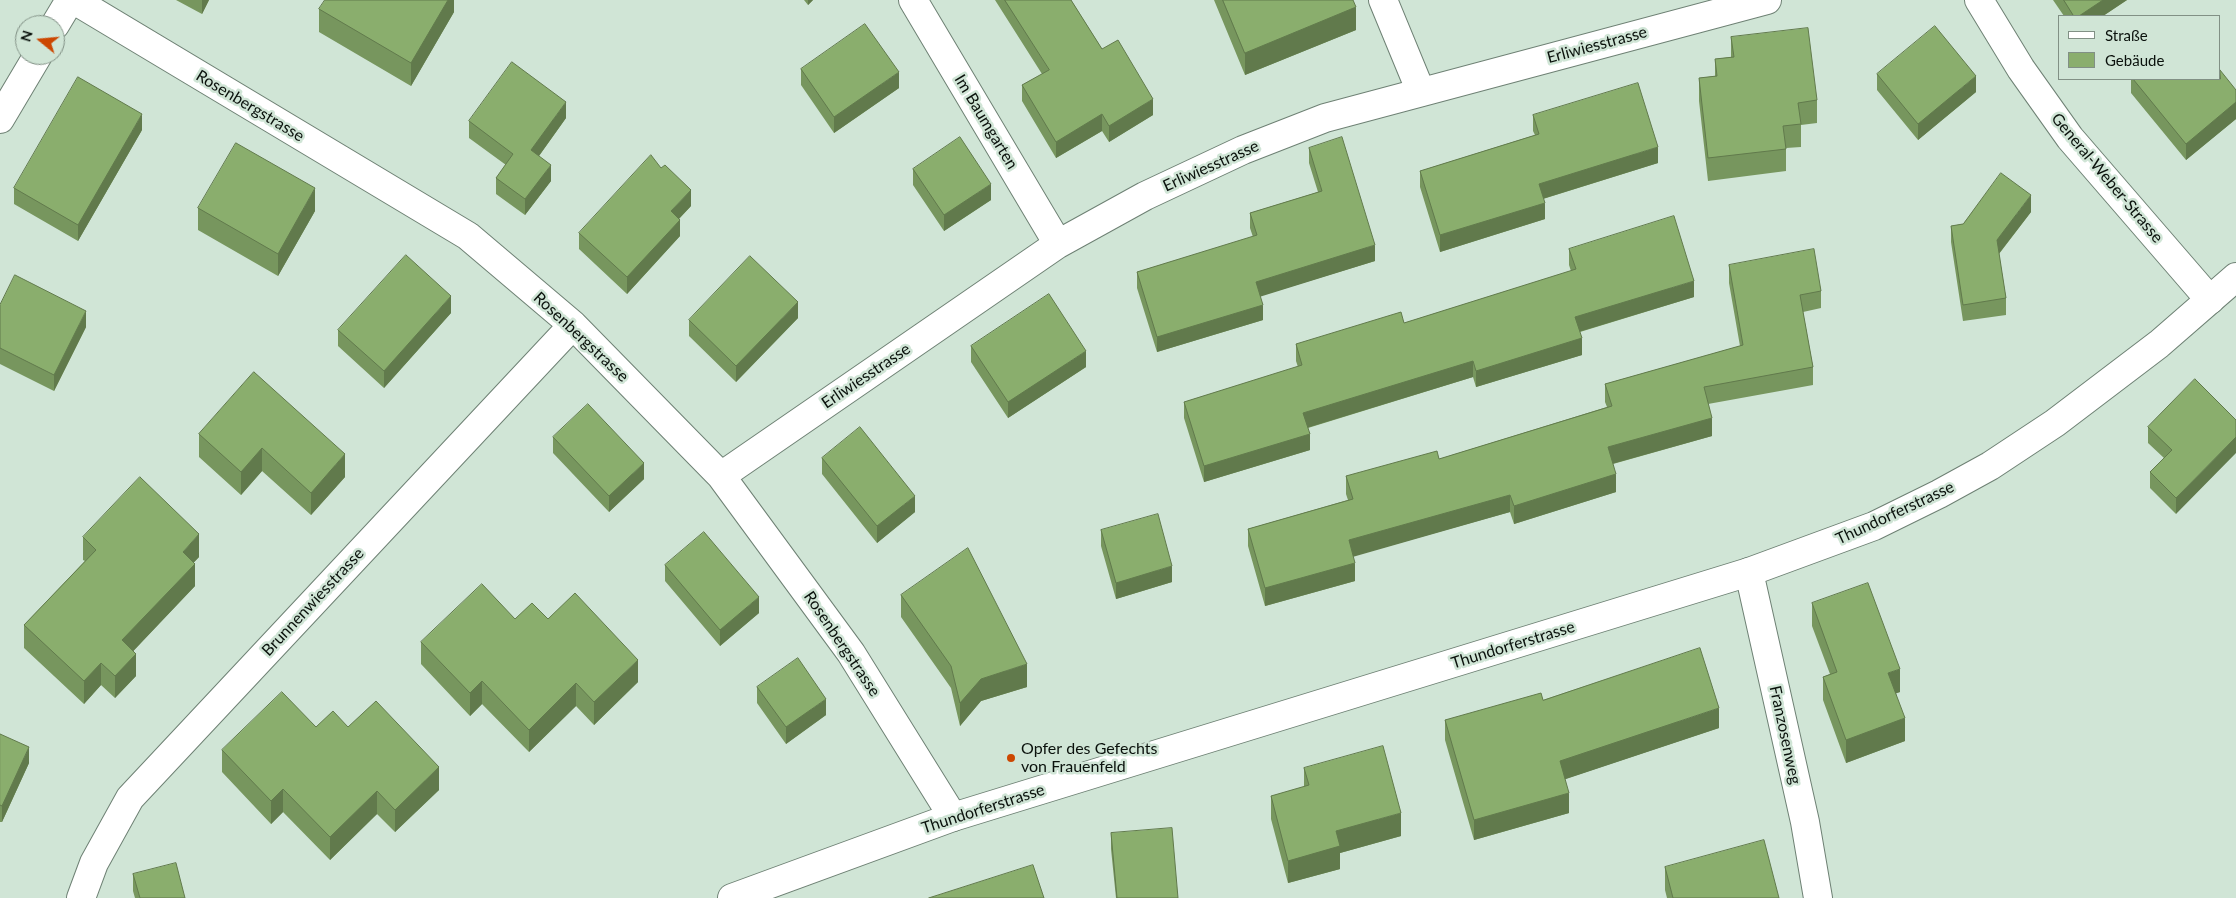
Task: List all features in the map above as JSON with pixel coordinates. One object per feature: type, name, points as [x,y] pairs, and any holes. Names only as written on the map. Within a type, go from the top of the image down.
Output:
[{"type":"street","points":[[61,15],[70,0]]},
{"type":"street","name":"Rosenbergstrasse","points":[[74,0],[468,236],[573,325],[721,476],[851,653],[953,817]]},
{"type":"street","name":"Im Baumgarten","points":[[913,0],[1058,244]]},
{"type":"street","points":[[1383,0],[1421,92]]},
{"type":"street","name":"Erliwiesstrasse","points":[[721,476],[1058,244],[1145,196],[1243,150],[1325,118],[1767,0]]},
{"type":"street","name":"General-Weber-Strasse","points":[[1979,0],[2021,69],[2070,138],[2210,300]]},
{"type":"street","points":[[0,119],[32,65]]},
{"type":"street","name":"Thundorferstrasse","points":[[732,898],[953,817],[1749,572],[1874,526],[1940,494],[1990,466],[2055,423],[2159,344],[2236,277]]},
{"type":"street","name":"Brunnenwiesstrasse","points":[[81,898],[94,863],[130,798],[573,325]]},
{"type":"street","name":"Franzosenweg","points":[[1749,572],[1804,822],[1818,898]]},
{"type":"building","points":[[325,0],[448,0],[411,63],[319,9]]},
{"type":"building","points":[[1005,0],[1071,0],[1102,49],[1118,40],[1153,99],[1109,126],[1102,114],[1056,142],[1022,85],[1049,70]]},
{"type":"building","points":[[1223,0],[1353,0],[1356,7],[1245,53]]},
{"type":"building","points":[[2064,0],[2103,0],[2080,15],[2073,15]]},
{"type":"building","points":[[865,24],[899,72],[834,117],[801,69]]},
{"type":"building","points":[[1935,26],[1976,76],[1918,124],[1877,74]]},
{"type":"building","points":[[1808,28],[1817,100],[1798,103],[1801,124],[1783,126],[1786,149],[1708,158],[1699,78],[1717,76],[1715,59],[1734,57],[1731,37]]},
{"type":"building","points":[[512,62],[566,102],[531,150],[551,165],[525,199],[496,178],[513,154],[469,121]]},
{"type":"building","points":[[2221,71],[2236,90],[2236,102],[2186,144],[2134,80],[2221,80]]},
{"type":"building","points":[[78,77],[142,114],[78,225],[14,188]]},
{"type":"building","points":[[1638,83],[1658,147],[1539,184],[1545,203],[1440,235],[1420,171],[1539,134],[1533,115]]},
{"type":"building","points":[[960,137],[991,184],[944,215],[913,169]]},
{"type":"building","points":[[1342,137],[1375,245],[1256,282],[1263,305],[1157,337],[1137,272],[1257,235],[1250,213],[1322,191],[1309,148]]},
{"type":"building","points":[[236,143],[315,188],[278,254],[198,208]]},
{"type":"building","points":[[651,155],[661,168],[665,165],[691,190],[671,211],[680,220],[627,277],[579,233]]},
{"type":"building","points":[[2001,173],[2031,195],[1997,240],[2006,298],[1963,305],[1951,226],[1963,224]]},
{"type":"building","points":[[1674,216],[1694,281],[1575,317],[1582,338],[1476,371],[1473,361],[1303,413],[1310,434],[1204,466],[1184,402],[1302,365],[1296,344],[1401,312],[1404,323],[1576,269],[1569,249]]},
{"type":"building","points":[[1814,249],[1821,291],[1800,295],[1813,367],[1704,387],[1712,418],[1608,447],[1616,474],[1514,506],[1510,495],[1349,540],[1355,563],[1265,588],[1248,529],[1353,499],[1346,476],[1437,451],[1439,459],[1612,406],[1605,384],[1743,345],[1729,265]]},
{"type":"building","points":[[406,255],[451,296],[384,371],[338,330]]},
{"type":"building","points":[[750,256],[798,302],[736,366],[689,320]]},
{"type":"building","points":[[15,275],[86,311],[54,375],[0,348],[0,305]]},
{"type":"building","points":[[1049,294],[1086,351],[1008,402],[971,346]]},
{"type":"building","points":[[254,372],[345,454],[311,493],[262,448],[241,472],[199,434]]},
{"type":"building","points":[[2195,379],[2236,420],[2236,437],[2176,498],[2150,472],[2172,450],[2148,427]]},
{"type":"building","points":[[588,404],[644,463],[609,496],[553,437]]},
{"type":"building","points":[[860,427],[915,496],[877,526],[822,458]]},
{"type":"building","points":[[140,477],[199,534],[183,552],[195,564],[122,640],[136,654],[115,676],[101,663],[84,681],[24,625],[96,550],[83,537]]},
{"type":"building","points":[[1158,514],[1172,566],[1116,583],[1101,530]]},
{"type":"building","points":[[704,532],[759,597],[720,630],[665,565]]},
{"type":"building","points":[[968,548],[1027,664],[981,679],[960,703],[951,666],[901,595]]},
{"type":"building","points":[[1868,583],[1900,669],[1888,673],[1905,718],[1846,740],[1823,677],[1837,672],[1812,603]]},
{"type":"building","points":[[482,584],[515,619],[532,603],[548,619],[575,593],[638,660],[594,702],[576,683],[529,730],[482,681],[470,693],[421,642]]},
{"type":"building","points":[[1700,648],[1719,708],[1560,761],[1569,793],[1474,820],[1445,720],[1541,693],[1543,700]]},
{"type":"building","points":[[798,658],[826,699],[786,727],[757,687]]},
{"type":"building","points":[[282,692],[316,727],[333,711],[348,727],[376,701],[439,767],[395,810],[377,791],[330,837],[283,789],[271,801],[222,750]]},
{"type":"building","points":[[0,734],[29,747],[2,806],[0,805]]},
{"type":"building","points":[[1383,746],[1401,813],[1336,831],[1340,846],[1288,861],[1271,796],[1309,785],[1304,768]]},
{"type":"building","points":[[1172,828],[1178,898],[1117,898],[1111,833]]},
{"type":"building","points":[[1764,840],[1779,898],[1673,898],[1665,867]]},
{"type":"building","points":[[176,863],[185,898],[140,898],[133,874]]},
{"type":"building","points":[[1033,865],[1044,898],[929,898]]},
{"type":"place","name":"Opfer des Gefechts von Frauenfeld","points":[[1011,758]]}]
